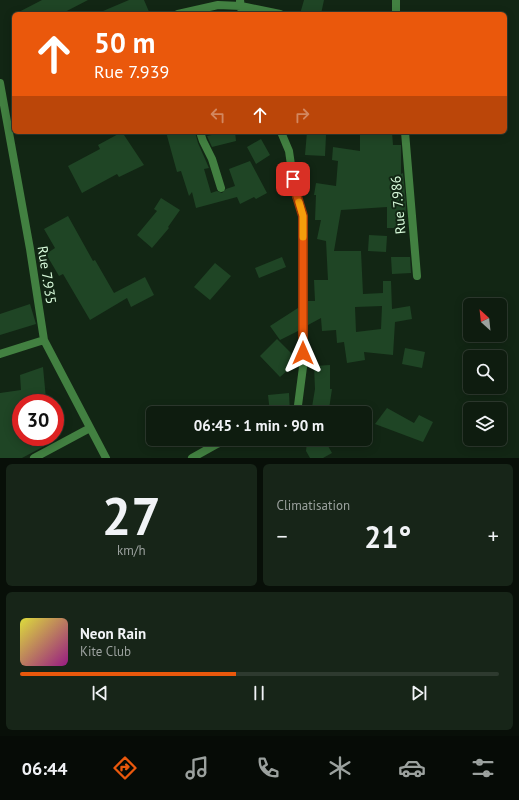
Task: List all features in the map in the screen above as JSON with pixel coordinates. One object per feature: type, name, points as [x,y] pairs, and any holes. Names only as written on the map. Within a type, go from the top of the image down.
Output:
[{"type":"street","points":[[396,0],[396,12]]},
{"type":"street","points":[[187,12],[218,5],[269,12]]},
{"type":"street","name":"Rue 7.935","points":[[0,83],[30,249],[44,340],[106,458]]},
{"type":"street","points":[[201,134],[212,159],[221,188]]},
{"type":"street","points":[[282,134],[289,151],[296,193],[303,216],[303,367],[298,406]]},
{"type":"street","name":"Rue 7.986","points":[[405,134],[417,276]]},
{"type":"street","points":[[0,354],[44,340]]},
{"type":"street","points":[[34,458],[90,428]]},
{"type":"street","points":[[192,458],[213,446]]},
{"type":"building","points":[[42,0],[88,0],[65,12],[19,12]]},
{"type":"building","points":[[129,0],[144,0],[149,12],[101,12]]},
{"type":"building","points":[[304,0],[324,0],[321,12],[301,12]]},
{"type":"building","points":[[118,134],[123,134],[144,165],[119,177],[117,174],[82,193],[68,166],[100,149],[98,145]]},
{"type":"building","points":[[167,134],[196,134],[209,168],[204,169],[211,193],[217,191],[222,193],[226,189],[235,186],[229,169],[250,161],[267,193],[256,199],[254,197],[240,204],[237,197],[196,208],[192,192],[189,196],[181,171],[177,172]]},
{"type":"building","points":[[216,134],[235,134],[236,141],[212,147],[207,136]]},
{"type":"building","points":[[307,134],[326,135],[325,156],[305,155]]},
{"type":"building","points":[[360,134],[392,134],[393,145],[401,145],[401,174],[403,173],[406,204],[405,228],[387,228],[387,207],[341,210],[334,251],[361,251],[363,294],[383,293],[383,281],[391,281],[392,309],[410,306],[412,319],[395,322],[393,355],[364,352],[365,360],[347,363],[344,342],[337,343],[336,330],[322,331],[321,318],[308,325],[308,301],[315,301],[314,280],[328,280],[326,241],[317,239],[321,220],[315,220],[316,195],[314,195],[316,183],[336,186],[338,161],[332,160],[333,147],[360,151]],"holes":[[[382,306],[381,329],[356,332],[355,307]]]},
{"type":"building","points":[[261,139],[270,155],[256,164],[247,147]]},
{"type":"building","points":[[161,198],[180,210],[168,227],[169,228],[152,248],[137,235],[157,211],[154,209]]},
{"type":"building","points":[[68,216],[93,261],[95,260],[114,293],[145,277],[154,295],[131,307],[127,298],[90,320],[63,274],[59,276],[46,254],[55,248],[44,229]]},
{"type":"building","points":[[369,235],[387,236],[386,252],[368,251]]},
{"type":"building","points":[[282,257],[286,267],[259,278],[255,268]]},
{"type":"building","points":[[391,257],[410,257],[411,273],[392,274]]},
{"type":"building","points":[[215,263],[231,276],[210,300],[194,287]]},
{"type":"building","points":[[30,304],[36,324],[0,335],[0,314]]},
{"type":"building","points":[[298,308],[298,331],[280,340],[270,326]]},
{"type":"building","points":[[277,339],[298,360],[280,377],[260,356]]},
{"type":"building","points":[[405,348],[425,352],[422,368],[402,364]]},
{"type":"building","points":[[330,365],[330,389],[332,389],[329,406],[312,406],[315,389],[314,366]]},
{"type":"building","points":[[43,367],[46,394],[12,394],[12,446],[44,446],[22,458],[0,458],[0,393],[21,390],[20,375]]},
{"type":"building","points":[[289,393],[290,406],[269,406],[268,395]]},
{"type":"building","points":[[387,408],[414,423],[419,415],[433,422],[423,442],[375,424]]},
{"type":"building","points":[[307,446],[328,446],[332,453],[323,458],[310,458],[306,451]]},
{"type":"slow traffic","points":[[299,202],[303,216],[303,237]]},
{"type":"route","points":[[293,179],[303,216],[303,353]]}]
